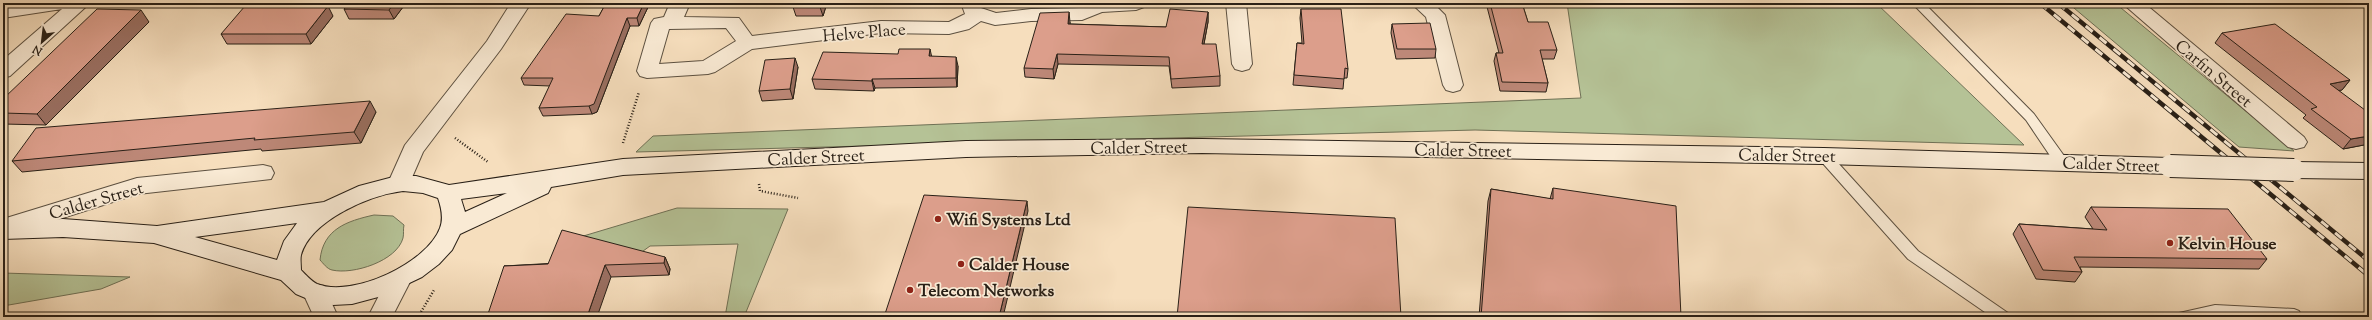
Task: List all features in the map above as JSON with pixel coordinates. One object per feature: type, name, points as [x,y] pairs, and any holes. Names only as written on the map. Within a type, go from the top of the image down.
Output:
[{"type":"main road","points":[[3,12],[63,3]]},
{"type":"main road","points":[[3,71],[80,3]]},
{"type":"main road","points":[[399,183],[413,150],[494,45],[521,3]]},
{"type":"main road","points":[[672,22],[680,3]]},
{"type":"main road","points":[[974,8],[995,19],[1031,15],[1082,14],[1099,6],[1129,6],[1137,3]]},
{"type":"main road","points":[[1236,3],[1242,64]]},
{"type":"main road","points":[[1421,3],[1435,15],[1453,85]]},
{"type":"main road","name":"Carfin Street","points":[[2132,3],[2296,142]]},
{"type":"main road","name":"Helve Place","points":[[647,71],[708,66],[747,43],[881,27],[949,28],[962,25],[974,8]]},
{"type":"main road","points":[[647,71],[661,23],[732,22],[747,43]]},
{"type":"main road","name":"Calder Street","points":[[289,273],[289,255],[297,240],[311,223],[330,209],[352,198],[399,183],[435,187],[448,192],[559,178],[623,167],[966,149],[1202,146],[1683,153],[2369,171]]},
{"type":"main road","name":"Calder Street","points":[[3,229],[136,186],[263,173]]},
{"type":"main road","name":"Calder Street","points":[[452,228],[559,178]]},
{"type":"main road","name":"Calder Street","points":[[154,234],[289,273],[298,283],[315,293],[340,295],[362,292],[398,280],[421,265],[440,248],[452,228],[454,212],[448,192]]},
{"type":"main road","name":"Calder Street","points":[[3,229],[63,228],[154,234],[330,209]]},
{"type":"main road","points":[[380,317],[398,280]]},
{"type":"main road","points":[[315,293],[326,317]]},
{"type":"lane","points":[[1918,3],[2030,117],[2062,162]]},
{"type":"lane","points":[[1824,156],[1913,255],[2003,317]]},
{"type":"lane","points":[[2184,317],[2215,311],[2294,315]]},
{"type":"path","points":[[623,143],[647,71]]},
{"type":"green space","points":[[1567,3],[1876,3],[2024,145],[1475,130],[636,152],[653,136],[1581,98]]},
{"type":"green space","points":[[2068,3],[2115,3],[2294,151],[2239,147]]},
{"type":"green space","points":[[677,208],[788,209],[744,317],[725,317],[738,244],[650,246],[639,254],[580,237]]},
{"type":"green space","points":[[374,215],[393,216],[404,225],[403,238],[399,246],[383,260],[362,268],[341,271],[332,270],[325,266],[320,260],[322,249],[331,234],[338,228],[355,220]]},
{"type":"green space","points":[[3,273],[130,277],[101,289],[3,306]]},
{"type":"building","points":[[349,3],[394,3],[389,10],[344,9]]},
{"type":"building","points":[[606,3],[644,3],[637,18],[627,18],[594,104],[589,106],[539,108],[553,78],[521,78],[566,14],[599,16]]},
{"type":"building","points":[[794,3],[821,3],[820,7],[793,7]]},
{"type":"building","points":[[1490,3],[1522,3],[1528,22],[1548,22],[1557,50],[1540,50],[1548,83],[1502,82],[1496,53],[1503,53]]},
{"type":"building","points":[[245,6],[328,6],[306,34],[221,34]]},
{"type":"building","points":[[97,9],[141,10],[37,114],[3,113],[3,99]]},
{"type":"building","points":[[1170,9],[1208,12],[1202,44],[1216,44],[1220,76],[1171,79],[1169,57],[1057,54],[1053,69],[1024,68],[1040,13],[1069,12],[1068,24],[1166,27]]},
{"type":"building","points":[[1301,9],[1341,9],[1348,69],[1345,68],[1344,79],[1294,75],[1297,43],[1304,44]]},
{"type":"building","points":[[1430,23],[1436,49],[1397,49],[1392,24]]},
{"type":"building","points":[[2275,24],[2350,80],[2330,84],[2369,113],[2369,136],[2351,139],[2311,109],[2317,107],[2222,33]]},
{"type":"building","points":[[899,49],[930,49],[929,56],[956,57],[956,78],[872,79],[872,81],[812,79],[823,52],[898,54]]},
{"type":"building","points":[[795,58],[790,89],[759,91],[765,60]]},
{"type":"building","points":[[370,101],[354,132],[254,140],[255,138],[12,161],[36,128]]},
{"type":"building","points":[[1553,188],[1676,206],[1681,317],[1562,317],[1539,313],[1539,317],[1481,317],[1491,189],[1553,199]]},
{"type":"building","name":"Calder House","points":[[924,195],[1027,201],[999,317],[884,317]]},
{"type":"building","points":[[1188,207],[1395,218],[1401,317],[1177,317]]},
{"type":"building","points":[[2091,207],[2228,209],[2267,259],[2074,257],[2082,272],[2043,270],[2019,224],[2107,230]]},
{"type":"building","points":[[562,230],[665,257],[664,263],[605,265],[587,317],[487,317],[504,266],[548,264]]},
{"type":"railway","points":[[2040,3],[2369,276]]},
{"type":"railway","points":[[2058,3],[2369,261]]},
{"type":"place","name":"Wifi Systems Ltd","points":[[938,219]]},
{"type":"place","name":"Kelvin House","points":[[2170,243]]},
{"type":"place","name":"Calder House","points":[[961,264]]},
{"type":"place","name":"Telecom Networks","points":[[910,290]]}]
